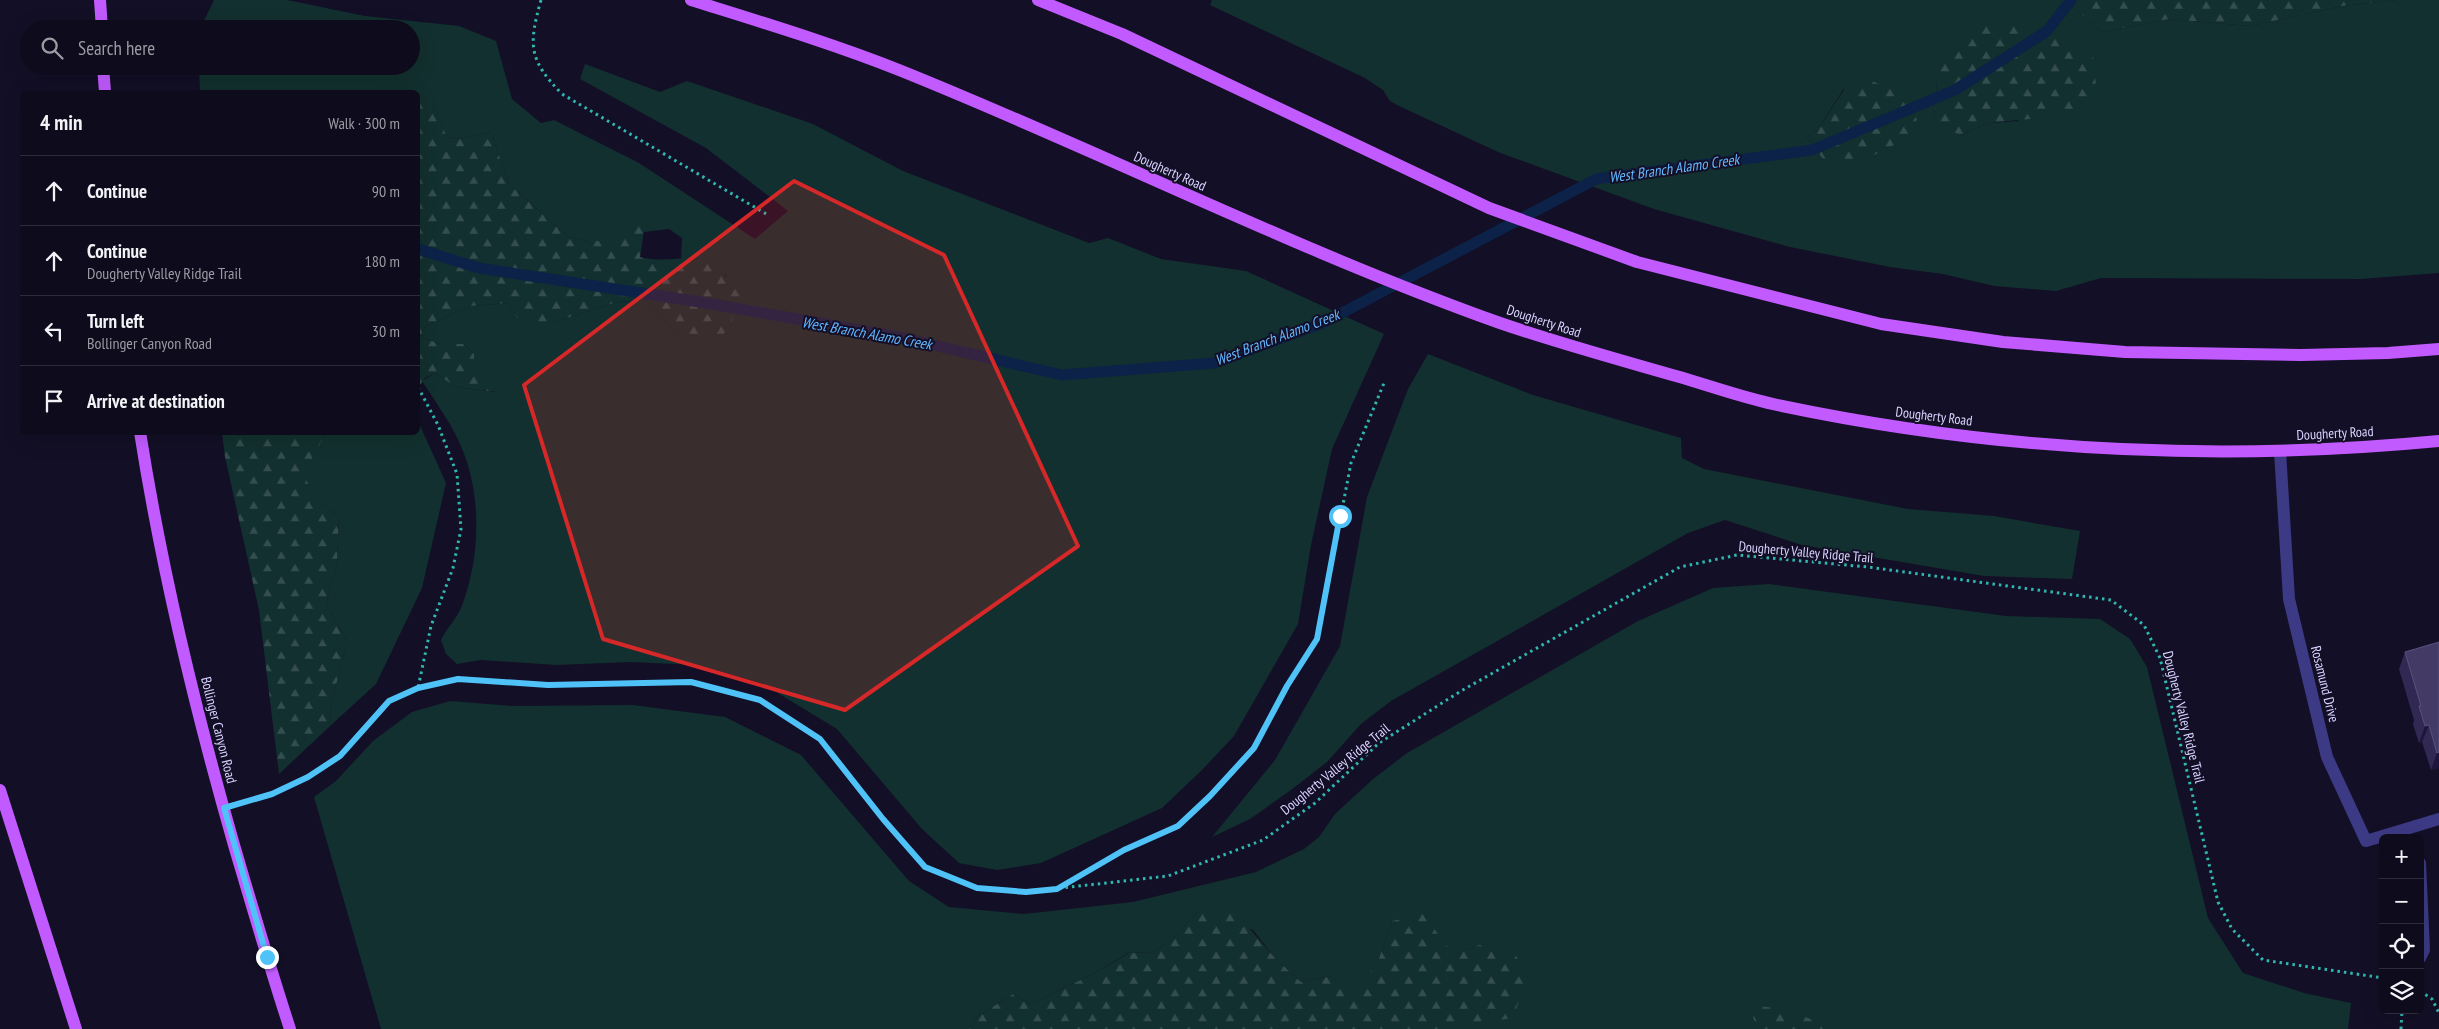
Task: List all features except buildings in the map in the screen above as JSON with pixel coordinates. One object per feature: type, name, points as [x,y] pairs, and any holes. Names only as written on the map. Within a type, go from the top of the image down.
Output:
[{"type":"main road","points":[[100,0],[101,20]]},
{"type":"main road","name":"Dougherty Road","points":[[691,0],[793,32],[897,69],[1224,211],[1410,288],[1501,323],[1776,405],[1884,425],[2006,440],[2143,451],[2280,451],[2439,441]]},
{"type":"main road","points":[[1038,0],[1122,34],[1489,208],[1637,262],[1881,324],[2003,342],[2124,352],[2301,355],[2388,353],[2439,349]]},
{"type":"main road","points":[[104,75],[105,90]]},
{"type":"main road","name":"Bollinger Canyon Road","points":[[140,435],[153,516],[205,742],[272,976],[290,1029]]},
{"type":"main road","points":[[0,790],[76,1029]]},
{"type":"street","name":"Rosamund Drive","points":[[2280,451],[2289,599],[2327,757],[2366,840],[2418,832],[2439,818]]},
{"type":"street","points":[[2421,879],[2423,924]]},
{"type":"path","points":[[541,0],[532,40],[537,64],[542,73],[562,94],[768,215]]},
{"type":"path","points":[[1057,889],[1124,850],[1178,826],[1210,796],[1254,748],[1287,686],[1317,639],[1350,463],[1384,383]]},
{"type":"path","points":[[418,688],[431,626],[453,568],[461,529],[457,474],[438,425],[420,392]]},
{"type":"path","name":"Dougherty Valley Ridge Trail","points":[[224,808],[272,794],[308,777],[340,756],[389,701],[418,688],[458,679],[548,685],[691,682],[760,700],[820,739],[883,819],[925,867],[977,888],[1026,892],[1168,876],[1263,840],[1315,804],[1379,743],[1461,691],[1680,567],[1737,555],[1868,567],[2111,600],[2144,625],[2160,658],[2218,902],[2232,929],[2263,960],[2379,977]]},
{"type":"path","points":[[2424,994],[2432,999],[2439,1013]]},
{"type":"path","points":[[2400,1029],[2402,1014]]},
{"type":"highlighted area","points":[[794,181],[944,255],[1078,546],[845,710],[603,639],[524,385]]},
{"type":"green space","points":[[214,0],[287,0],[365,16],[403,20],[204,20]]},
{"type":"green space","points":[[1212,0],[2064,0],[2103,32],[2169,19],[2250,26],[2342,6],[2396,0],[2439,0],[2439,273],[2360,279],[2101,278],[2056,291],[1994,286],[1943,274],[1890,267],[1790,247],[1654,209],[1498,152],[1397,105],[1390,101],[1383,90],[1365,78],[1210,5]],"holes":[[[1937,81],[2019,121],[1988,123],[1962,135],[1934,117]],[[1845,87],[1822,158],[1807,137],[1818,129]]]},
{"type":"green space","points":[[2064,0],[2396,0],[2342,6],[2250,26],[2169,19],[2103,32]]},
{"type":"green space","points":[[420,22],[459,26],[496,41],[512,99],[541,123],[554,120],[639,163],[755,239],[788,211],[706,148],[580,79],[585,64],[660,92],[687,81],[813,124],[903,171],[1089,243],[1108,238],[1161,259],[1246,271],[1384,334],[1332,449],[1311,545],[1298,624],[1234,736],[1162,808],[1041,863],[997,870],[959,863],[922,829],[837,729],[761,683],[698,665],[630,662],[557,665],[481,660],[457,664],[446,654],[441,640],[457,616],[467,589],[475,550],[476,509],[469,470],[463,451],[455,433],[422,381],[435,373],[456,387],[495,392],[474,367],[474,354],[464,344],[441,344],[422,338],[423,328],[471,306],[508,303],[517,318],[554,322],[614,303],[644,299],[654,307],[677,335],[727,276],[697,259],[681,260],[682,238],[669,229],[644,232],[644,224],[626,228],[617,241],[588,241],[568,237],[509,184],[491,132],[460,139],[447,137],[433,107],[420,97],[420,90],[200,90],[199,75],[420,75]]},
{"type":"green space","points":[[1994,22],[2013,23],[2065,37],[2093,56],[2096,86],[2077,108],[2040,118],[1988,123],[1962,135],[1942,129],[1934,117],[1937,81],[1931,63],[1962,35]]},
{"type":"green space","points":[[1867,79],[1894,90],[1917,119],[1908,138],[1854,165],[1822,158],[1807,137],[1818,129],[1846,87]]},
{"type":"green space","points":[[420,97],[433,107],[447,137],[460,139],[491,132],[509,184],[568,237],[588,241],[617,241],[630,220],[645,224],[640,257],[648,259],[682,258],[702,261],[720,272],[741,291],[732,320],[724,334],[708,337],[677,335],[654,307],[644,299],[614,303],[554,322],[526,323],[517,318],[508,303],[471,306],[423,328],[422,338],[441,344],[464,344],[474,354],[475,365],[479,372],[495,384],[496,392],[456,387],[435,373],[425,378],[420,385]]},
{"type":"green space","points":[[1428,354],[1533,395],[1681,438],[1682,458],[1704,469],[1908,509],[1994,516],[2080,531],[2072,579],[1984,576],[1802,545],[1725,520],[1688,533],[1391,701],[1361,724],[1327,762],[1291,790],[1250,819],[1212,837],[1275,760],[1340,646],[1367,497],[1408,389]]},
{"type":"green space","points":[[420,425],[446,483],[422,588],[376,684],[329,727],[332,701],[347,642],[326,603],[337,563],[339,517],[320,502],[302,475],[325,435],[420,435]]},
{"type":"green space","points":[[222,435],[325,435],[303,475],[320,502],[339,517],[337,563],[326,603],[347,642],[332,701],[329,727],[279,774],[259,610],[225,457]]},
{"type":"green space","points":[[1769,584],[2006,616],[2100,619],[2130,639],[2147,667],[2208,918],[2243,973],[2304,993],[2351,1003],[2348,1029],[1371,1029],[1479,945],[1454,955],[1392,921],[1378,961],[1353,995],[1330,976],[1301,982],[1275,958],[1253,930],[1198,912],[1173,938],[1154,952],[1128,953],[1091,975],[1030,1004],[1013,994],[978,1016],[969,1029],[381,1029],[314,797],[336,781],[373,741],[412,712],[450,701],[512,706],[633,705],[725,717],[801,755],[909,881],[949,907],[1024,914],[1133,902],[1256,872],[1304,849],[1319,837],[1335,814],[1372,780],[1407,753],[1638,621],[1713,588]]},
{"type":"green space","points":[[1231,907],[1275,958],[1301,982],[1330,976],[1353,994],[1378,961],[1392,921],[1423,914],[1454,955],[1479,945],[1513,949],[1527,978],[1513,1018],[1437,1029],[969,1029],[978,1016],[1013,994],[1030,1004],[1091,975],[1129,953],[1154,952],[1173,938],[1198,912]]},
{"type":"green space","points":[[1757,1006],[1777,1008],[1842,1029],[1759,1029],[1753,1018]]},
{"type":"waterway","name":"West Branch Alamo Creek","points":[[420,250],[479,268],[700,302],[899,337],[1062,375],[1214,363],[1323,323],[1596,179],[1812,150],[1955,90],[2047,31],[2071,0]]},
{"type":"route","points":[[267,957],[224,808],[272,794],[308,777],[340,756],[389,701],[418,688],[458,679],[548,685],[691,682],[760,700],[820,739],[883,819],[925,867],[977,888],[1026,892],[1057,889],[1124,850],[1178,826],[1210,796],[1254,748],[1287,686],[1317,639],[1340,516]]}]
